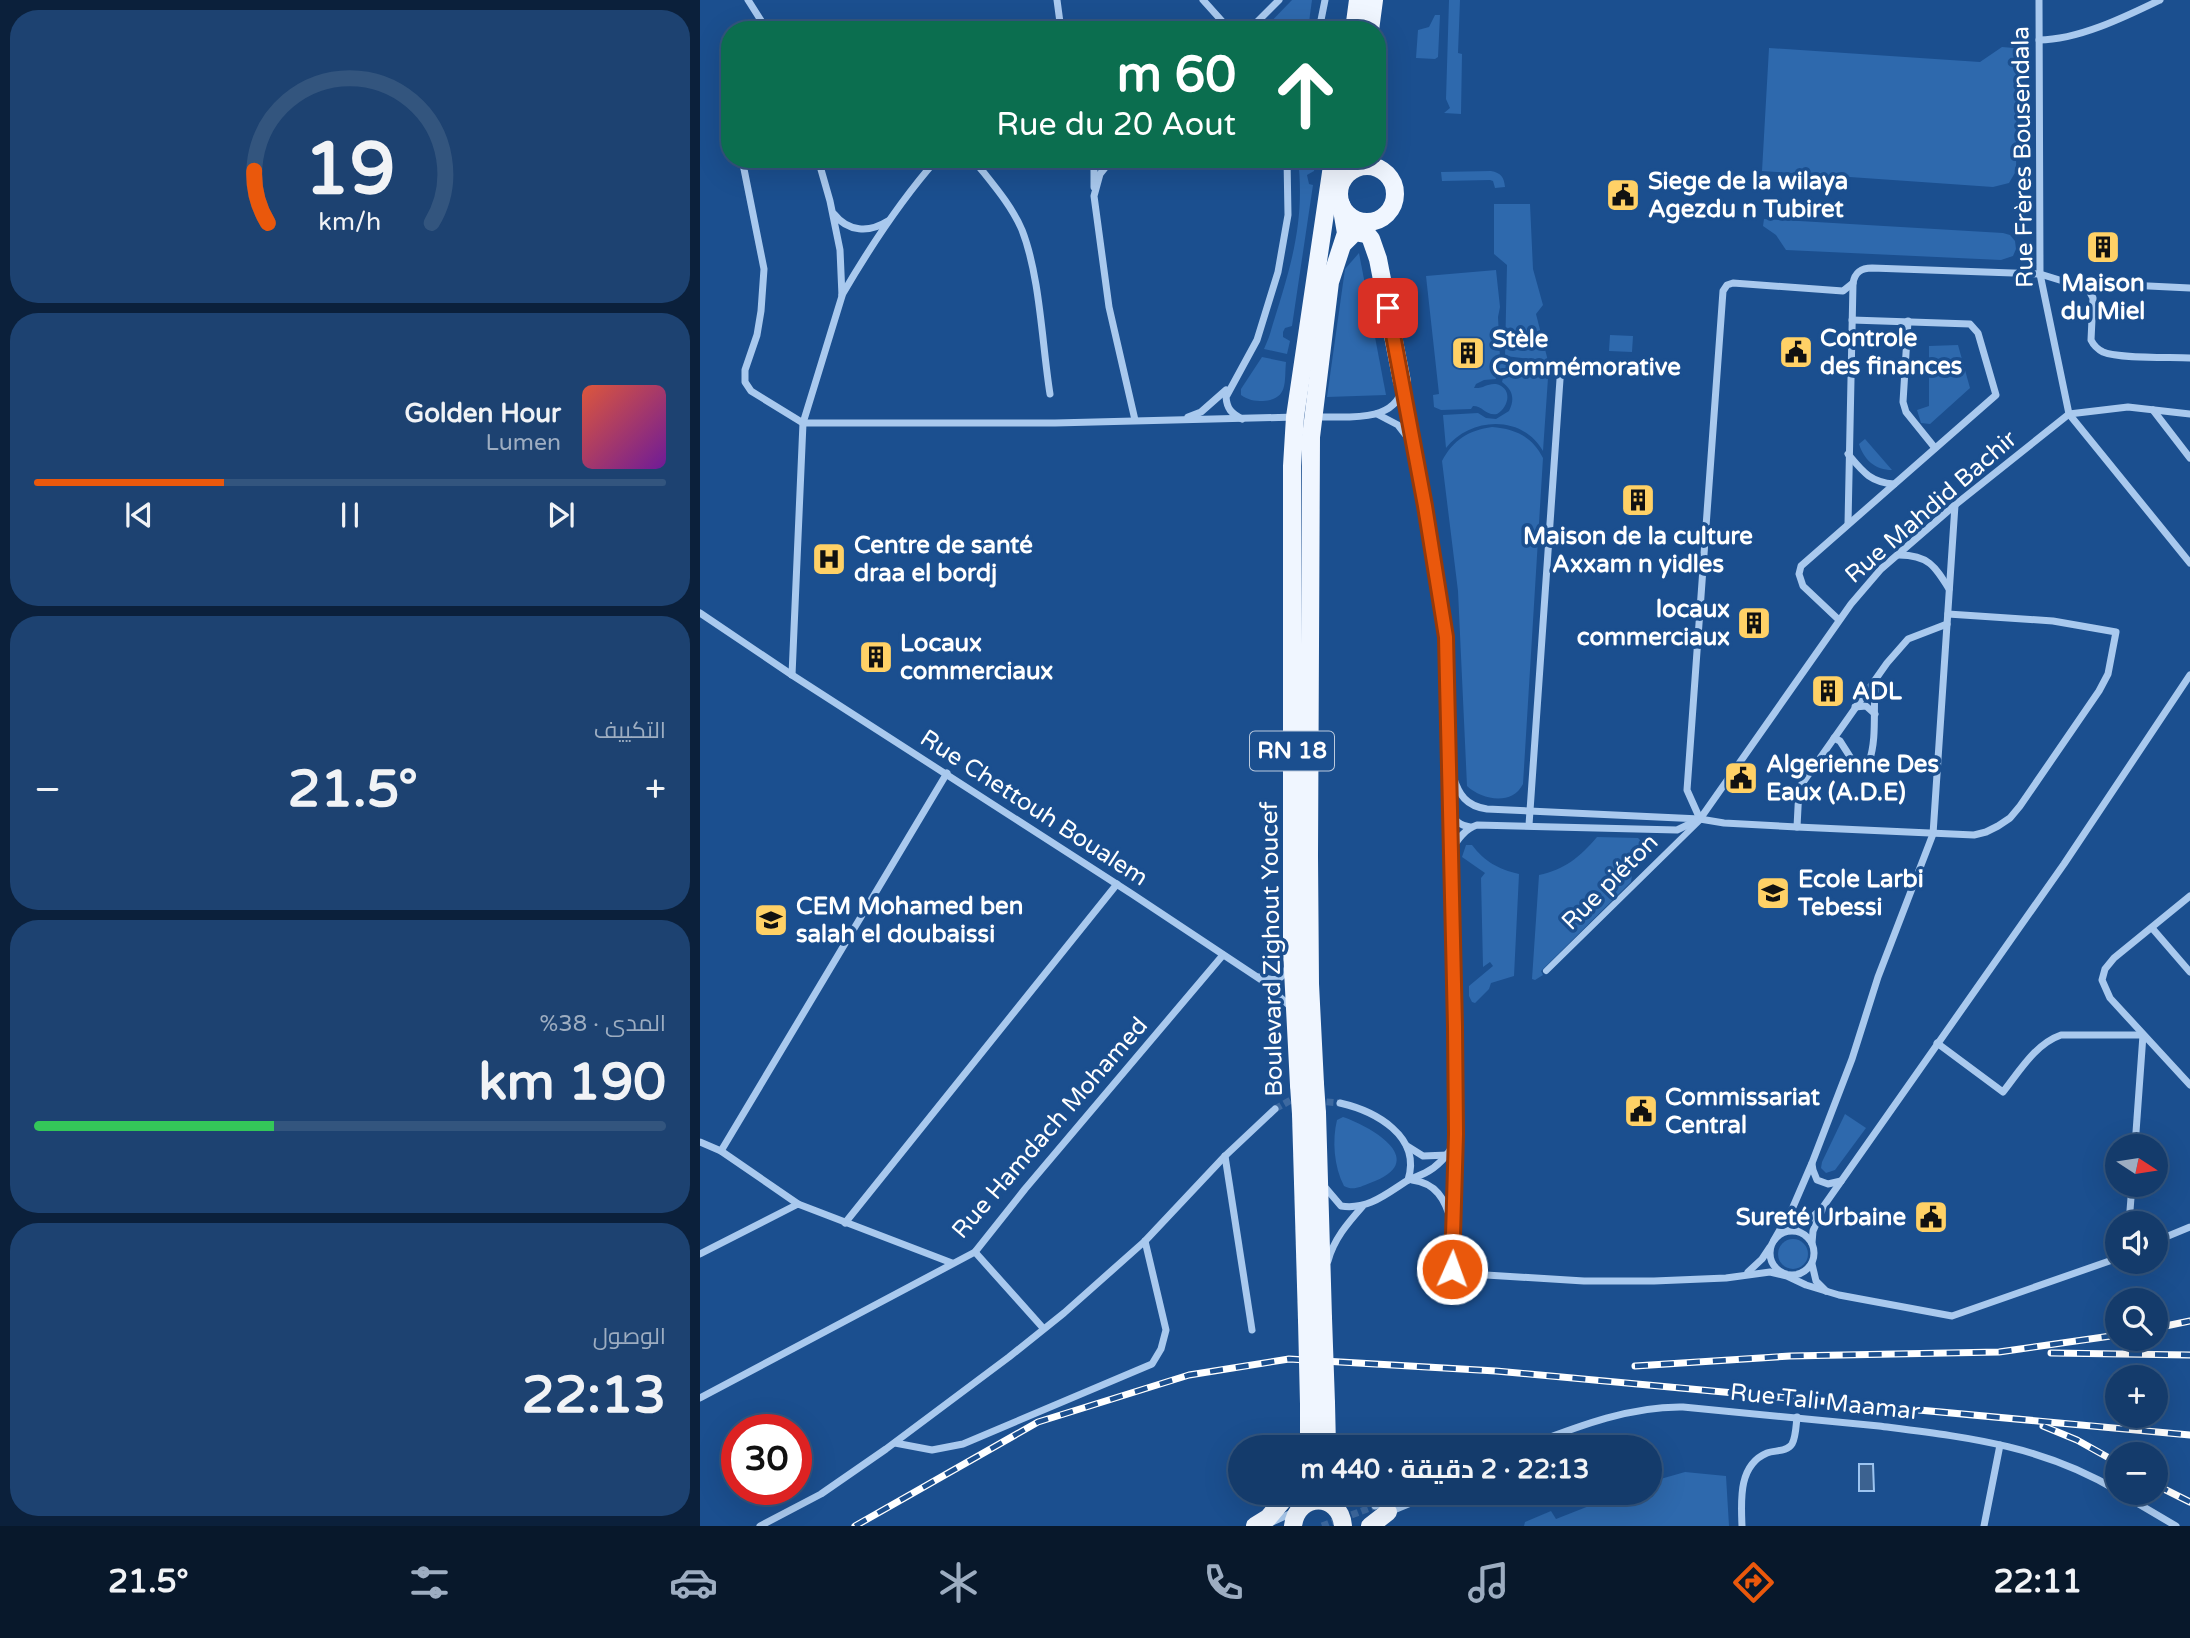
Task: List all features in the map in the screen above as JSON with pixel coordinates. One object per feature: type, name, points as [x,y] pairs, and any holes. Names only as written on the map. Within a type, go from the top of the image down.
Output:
[{"type":"main road","points":[[1355,21],[1358,0]]},
{"type":"main road","points":[[1371,21],[1374,0]]},
{"type":"main road","name":"Boulevard Zighout Youcef","points":[[1318,1435],[1309,1113],[1294,1010],[1292,951],[1292,466],[1295,417],[1332,168]]},
{"type":"main road","points":[[1335,168],[1346,225],[1343,244]]},
{"type":"main road","points":[[1321,234],[1330,207],[1340,196],[1342,182],[1354,170],[1362,168]]},
{"type":"main road","points":[[1378,258],[1396,193],[1386,173],[1380,168]]},
{"type":"main road","points":[[1340,196],[1352,218],[1361,222],[1379,220],[1392,208]]},
{"type":"main road","points":[[1343,244],[1355,232],[1362,232],[1371,239],[1378,258],[1402,382]]},
{"type":"main road","name":"RN 18","points":[[1313,417],[1330,282],[1343,244]]},
{"type":"main road","name":"Boulevard Zighout Youcef","points":[[1307,1085],[1313,417]]},
{"type":"main road","name":"Boulevard Zighout Youcef","points":[[1309,1113],[1319,1178],[1323,1278],[1315,1319]]},
{"type":"main road","points":[[1255,1526],[1268,1518],[1279,1505]]},
{"type":"main road","points":[[1293,1526],[1301,1505]]},
{"type":"main road","points":[[1336,1505],[1343,1526]]},
{"type":"main road","points":[[1370,1526],[1382,1509]]},
{"type":"street","points":[[748,0],[761,21]]},
{"type":"street","points":[[1057,0],[1060,21]]},
{"type":"street","points":[[1203,0],[1222,21]]},
{"type":"street","points":[[1258,21],[1279,0]]},
{"type":"street","points":[[1321,21],[1325,0]]},
{"type":"street","name":"Rue Frères Bousendala","points":[[2039,0],[2040,274],[2069,414],[2190,563]]},
{"type":"street","points":[[2039,40],[2057,40],[2160,0]]},
{"type":"street","points":[[744,168],[764,269],[761,311],[757,334],[745,370],[745,382],[751,391],[803,424],[1055,423],[1377,414],[1388,410],[1397,402],[1402,391],[1402,382]]},
{"type":"street","points":[[821,168],[840,250],[842,296]]},
{"type":"street","points":[[792,675],[803,424],[842,296],[891,218],[930,168]]},
{"type":"street","points":[[979,168],[1008,206],[1021,230],[1031,262],[1050,394]]},
{"type":"street","points":[[1094,168],[1094,196],[1109,307],[1135,421]]},
{"type":"street","points":[[1094,196],[1100,174],[1105,168]]},
{"type":"street","points":[[1242,419],[1232,413],[1226,397],[1256,340],[1278,272],[1288,215],[1287,168]]},
{"type":"street","points":[[833,212],[840,222],[862,230],[876,227],[891,218]]},
{"type":"street","points":[[1848,524],[1855,275],[1866,268],[2040,274],[2066,282],[2190,288]]},
{"type":"street","points":[[1700,819],[1687,790],[1723,291],[1727,285],[1732,284],[1843,290],[1853,283]]},
{"type":"street","points":[[2085,283],[2093,298],[2091,340],[2094,346],[2101,351],[2126,355],[2190,358]]},
{"type":"street","points":[[1839,620],[1803,586],[1799,574],[1801,566],[1996,395],[1975,329],[1970,324],[1853,320]]},
{"type":"street","points":[[1908,321],[1903,402],[1906,412],[1935,448]]},
{"type":"street","points":[[1450,813],[1455,821],[1470,827],[1529,825],[1561,365]]},
{"type":"street","points":[[1402,382],[1446,637],[1455,1027],[1456,1142],[1452,1269],[1458,1274],[1584,1281],[1654,1281],[1726,1278],[1770,1272],[1787,1276],[1801,1274],[1812,1264]]},
{"type":"street","points":[[1175,420],[1201,412],[1229,387]]},
{"type":"street","points":[[2069,414],[2128,407],[2190,414]]},
{"type":"street","points":[[2153,410],[2190,458]]},
{"type":"street","points":[[1377,414],[1398,425],[1414,446]]},
{"type":"street","name":"Rue Mahdid Bachir","points":[[1529,825],[1677,830],[1700,819],[1864,587],[1955,506],[2069,414]]},
{"type":"street","points":[[1848,453],[1865,474],[1879,483],[1895,484]]},
{"type":"street","points":[[1745,1274],[1762,1259],[1772,1243],[1792,1209],[1812,1163],[1852,1059],[1878,977],[1933,834],[1955,506]]},
{"type":"street","points":[[1898,555],[1920,557],[1927,561],[1940,573],[1949,589]]},
{"type":"street","name":"Rue Chettouh Boualem","points":[[700,613],[1255,976],[1294,1010]]},
{"type":"street","points":[[1451,768],[1460,793],[1467,803],[1487,809],[1933,834],[1974,835],[1986,832],[2010,818],[2099,691],[2108,674],[2116,632],[2053,621],[1948,614]]},
{"type":"street","points":[[1797,827],[1799,788],[1897,650],[1908,639],[1947,624]]},
{"type":"street","points":[[2105,1263],[1952,1316],[1826,1292],[1787,1276],[1771,1262],[1772,1243],[1786,1231],[1807,1222],[1823,1207],[1842,1181],[2064,864],[2190,675]]},
{"type":"street","points":[[1834,738],[1840,741],[1854,763],[1865,764],[1871,757],[1876,679]]},
{"type":"street","points":[[1855,707],[1866,706],[1875,714]]},
{"type":"street","points":[[721,1151],[947,773]]},
{"type":"street","name":"Rue piéton","points":[[1546,971],[1700,819]]},
{"type":"street","points":[[1450,853],[1470,827]]},
{"type":"street","points":[[845,1223],[1117,884]]},
{"type":"street","points":[[2190,908],[2187,898],[2114,958],[2105,969],[2102,980],[2110,998],[2190,1085]]},
{"type":"street","points":[[2152,928],[2190,972]]},
{"type":"street","points":[[1255,976],[1280,979],[1286,972],[1292,951]]},
{"type":"street","name":"Rue Hamdach Mohamed","points":[[700,1398],[975,1252],[1223,955]]},
{"type":"street","points":[[1937,1043],[2003,1093],[2040,1047],[2051,1038],[2062,1035],[2143,1035]]},
{"type":"street","points":[[2136,1134],[2143,1035]]},
{"type":"street","points":[[1340,1103],[1366,1111],[1385,1122],[1406,1146],[1423,1156],[1448,1155]]},
{"type":"street","points":[[761,1526],[821,1494],[895,1443],[1009,1357],[1144,1241],[1225,1156],[1275,1109]]},
{"type":"street","points":[[700,1142],[721,1151],[798,1204],[952,1263]]},
{"type":"street","points":[[1323,1278],[1336,1240],[1363,1207],[1408,1180],[1429,1171],[1448,1155],[1456,1142]]},
{"type":"street","points":[[1406,1146],[1411,1164],[1408,1180]]},
{"type":"street","points":[[1225,1156],[1252,1330]]},
{"type":"street","points":[[1812,1163],[1817,1180],[1828,1184],[1842,1181]]},
{"type":"street","points":[[1319,1178],[1342,1206],[1363,1207]]},
{"type":"street","points":[[1408,1180],[1424,1182],[1434,1188],[1446,1204],[1454,1228]]},
{"type":"street","points":[[700,1254],[798,1204]]},
{"type":"street","points":[[1823,1207],[1813,1231],[1812,1264],[1816,1281],[1826,1292]]},
{"type":"street","points":[[1792,1209],[1792,1217],[1796,1223],[1807,1222]]},
{"type":"street","points":[[2168,1236],[2190,1227]]},
{"type":"street","points":[[1786,1231],[1801,1233],[1812,1243]]},
{"type":"street","points":[[895,1443],[932,1450],[963,1444],[1152,1364],[1161,1349],[1166,1330],[1144,1241]]},
{"type":"street","points":[[975,1252],[1043,1328]]},
{"type":"street","name":"Rue Tali Maamar","points":[[1556,1435],[1614,1417],[1664,1407],[1797,1417],[1951,1436],[2029,1451],[2066,1464],[2105,1485]]},
{"type":"street","points":[[1742,1526],[1741,1500],[1746,1474],[1766,1454],[1788,1448],[1794,1442],[1797,1417]]},
{"type":"street","points":[[1984,1526],[2000,1445]]},
{"type":"street","points":[[1262,1526],[1292,1514],[1300,1505]]},
{"type":"street","points":[[1360,1526],[1388,1505]]},
{"type":"street","points":[[1382,1509],[1395,1505]]},
{"type":"street","name":"Rue Tali Maamar","points":[[2141,1505],[2176,1526]]},
{"type":"shaded area","points":[[1292,0],[1312,0],[1309,21],[1272,21]]},
{"type":"shaded area","points":[[1449,0],[1460,0],[1458,53],[1462,54],[1461,114],[1444,113],[1450,108],[1446,99]]},
{"type":"shaded area","points":[[1435,15],[1440,15],[1438,57],[1416,58],[1418,30],[1429,27]]},
{"type":"shaded area","points":[[2002,47],[2014,48],[2017,55],[2016,171],[2009,183],[1993,187],[1762,171],[1769,48],[1980,62]]},
{"type":"shaded area","points":[[1299,168],[1314,168],[1307,175],[1309,184],[1313,185],[1292,326],[1285,328],[1283,332],[1283,337],[1290,341],[1287,354],[1264,349],[1294,250],[1300,184]]},
{"type":"shaded area","points":[[1491,171],[1501,176],[1505,187],[1495,188],[1490,180],[1442,181],[1441,172]]},
{"type":"shaded area","points":[[1494,204],[1530,204],[1533,269],[1543,305],[1536,314],[1548,361],[1505,356],[1507,265],[1494,254]]},
{"type":"shaded area","points":[[1764,219],[2003,233],[2010,235],[2015,241],[2016,249],[2013,256],[2001,260],[1786,250],[1776,235],[1763,226]]},
{"type":"shaded area","points":[[1359,253],[1386,395],[1327,397],[1345,269]]},
{"type":"shaded area","points":[[1496,270],[1500,307],[1500,358],[1547,365],[1546,374],[1502,368],[1495,372],[1496,379],[1476,384],[1474,388],[1496,384],[1505,389],[1506,402],[1497,414],[1490,414],[1473,406],[1471,409],[1441,410],[1434,407],[1433,395],[1439,394],[1426,276]]},
{"type":"shaded area","points":[[1610,335],[1633,336],[1632,352],[1609,351]]},
{"type":"shaded area","points":[[1958,345],[1970,388],[1930,424],[1921,423],[1917,410],[1929,406],[1929,346]]},
{"type":"shaded area","points":[[1262,357],[1286,362],[1284,388],[1271,400],[1251,400],[1241,395],[1241,389]]},
{"type":"shaded area","points":[[1505,370],[1548,378],[1543,451],[1534,439],[1522,431],[1496,424],[1468,430],[1446,448],[1443,415],[1478,413],[1486,418],[1496,419],[1509,411],[1512,403],[1511,392],[1502,382]]},
{"type":"shaded area","points":[[1492,427],[1522,435],[1534,444],[1543,458],[1523,784],[1512,796],[1496,799],[1481,795],[1467,786],[1458,591],[1442,461],[1462,437]]},
{"type":"shaded area","points":[[1865,439],[1892,470],[1875,466],[1867,459],[1859,444]]},
{"type":"shaded area","points":[[1597,837],[1638,838],[1641,841],[1642,857],[1633,868],[1631,882],[1541,971],[1543,975],[1532,979],[1539,875],[1571,862]]},
{"type":"shaded area","points":[[1466,845],[1472,845],[1492,864],[1519,874],[1514,976],[1491,983],[1489,989],[1475,1003],[1469,996],[1469,986],[1493,966],[1490,962],[1483,967],[1481,878],[1485,873],[1462,857]]},
{"type":"shaded area","points":[[1845,1114],[1866,1128],[1835,1170],[1826,1173],[1821,1168],[1822,1162]]},
{"type":"shaded area","points":[[1343,1117],[1369,1129],[1391,1146],[1396,1156],[1396,1165],[1387,1175],[1357,1188],[1344,1186],[1334,1145],[1337,1120]]},
{"type":"shaded area","points":[[1793,1239],[1804,1243],[1808,1254],[1804,1265],[1793,1269],[1782,1265],[1778,1254],[1782,1243]]},
{"type":"shaded area","points":[[1859,1464],[1873,1464],[1874,1491],[1859,1491]]},
{"type":"shaded area","points":[[1685,1472],[1726,1476],[1729,1526],[1524,1526],[1525,1522],[1551,1511],[1556,1519],[1592,1505],[1662,1505],[1662,1479]]},
{"type":"tunnel","points":[[1275,1109],[1291,1100],[1301,1100]]},
{"type":"tunnel","points":[[1316,1101],[1340,1103]]},
{"type":"tunnel","points":[[1322,1526],[1375,1506]]},
{"type":"railway","points":[[2168,1326],[2190,1321]]},
{"type":"railway","points":[[1635,1366],[1790,1356],[1999,1352],[2105,1337]]},
{"type":"railway","points":[[2051,1353],[2190,1355]]},
{"type":"railway","points":[[855,1526],[1038,1422],[1189,1375],[1289,1359],[1496,1371],[2190,1435]]},
{"type":"railway","points":[[2043,1426],[2105,1456]]},
{"type":"railway","points":[[2168,1491],[2190,1502]]},
{"type":"place","name":"Siege de la wilaya Agezdu n Tubiret","points":[[1623,195]]},
{"type":"place","name":"Maison du Miel","points":[[2103,247]]},
{"type":"place","name":"Controle des finances","points":[[1796,352]]},
{"type":"place","name":"Stèle Commémorative","points":[[1468,353]]},
{"type":"place","name":"Maison de la culture Axxam n yidles","points":[[1638,500]]},
{"type":"place","name":"Centre de santé draa el bordj","points":[[829,559]]},
{"type":"place","name":"locaux commerciaux","points":[[1754,623]]},
{"type":"place","name":"Locaux commerciaux","points":[[876,657]]},
{"type":"place","name":"ADL","points":[[1828,691]]},
{"type":"place","name":"Algerienne Des Eaux (A.D.E)","points":[[1741,778]]},
{"type":"place","name":"Ecole Larbi Tebessi","points":[[1773,893]]},
{"type":"place","name":"CEM Mohamed ben salah el doubaissi","points":[[771,920]]},
{"type":"place","name":"Commissariat Central","points":[[1641,1111]]},
{"type":"place","name":"Sureté Urbaine","points":[[1931,1217]]},
{"type":"route","points":[[1388,308],[1446,637],[1455,1027],[1456,1134],[1452,1269]]}]
